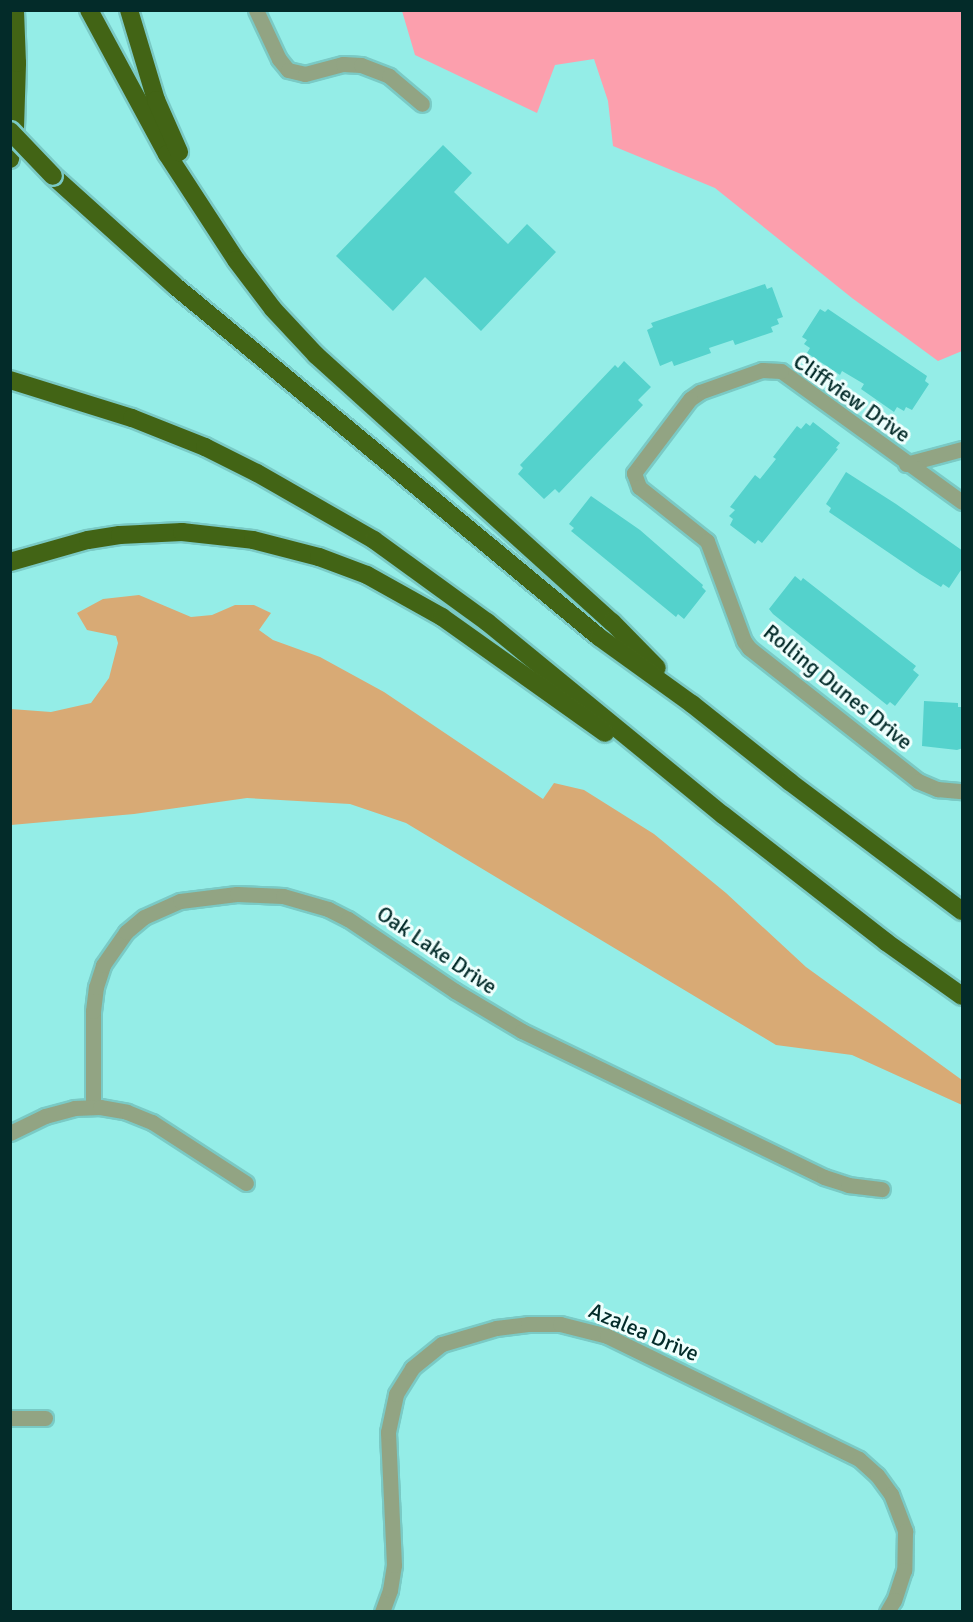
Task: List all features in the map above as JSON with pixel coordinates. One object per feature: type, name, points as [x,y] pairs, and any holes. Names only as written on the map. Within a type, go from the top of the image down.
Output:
[{"type":"highway","points":[[10,159],[15,129],[17,74],[15,10]]},
{"type":"highway","points":[[89,10],[167,154],[219,235],[273,309],[316,355],[612,622],[692,704]]},
{"type":"highway","points":[[129,10],[148,75],[166,125],[219,235]]},
{"type":"highway","points":[[10,131],[53,176],[175,285],[599,637],[692,704],[790,782],[963,911]]},
{"type":"highway","points":[[10,380],[60,393],[178,436],[258,473],[336,516],[427,576],[886,942],[963,996]]},
{"type":"highway","points":[[10,562],[88,540],[173,532],[215,534],[253,540],[319,557],[367,575],[442,617],[723,814]]},
{"type":"street","points":[[256,10],[279,59],[288,70],[305,74],[343,64],[361,65],[389,76],[422,104]]},
{"type":"street","name":"Cliffview Drive","points":[[634,473],[690,399],[700,392],[762,370],[781,370],[906,464],[963,502]]},
{"type":"street","name":"Cliffview Drive","points":[[906,464],[963,449]]},
{"type":"street","name":"Rolling Dunes Drive","points":[[634,473],[639,487],[707,541],[744,641],[749,648],[918,781],[937,789],[963,790]]},
{"type":"street","name":"Oak Lake Drive","points":[[93,1107],[93,1011],[96,987],[104,965],[126,932],[144,917],[180,901],[237,894],[283,896],[328,909],[348,919],[454,991],[522,1031],[824,1177],[859,1188],[882,1189]]},
{"type":"street","points":[[10,1133],[62,1110],[93,1107],[127,1112],[152,1122],[246,1183]]},
{"type":"street","name":"Azalea Drive","points":[[382,1611],[390,1590],[394,1565],[388,1432],[396,1394],[412,1368],[442,1344],[496,1328],[528,1324],[560,1324],[607,1336],[859,1459],[877,1475],[891,1494],[905,1531],[906,1555],[903,1578],[887,1611]]},
{"type":"street","points":[[10,1418],[45,1418]]},
{"type":"shaded area","points":[[402,11],[962,11],[962,351],[938,361],[852,298],[715,188],[613,146],[608,101],[594,59],[555,65],[537,113],[415,55]]},
{"type":"shaded area","points":[[139,595],[191,617],[212,615],[235,605],[254,605],[271,613],[259,630],[273,640],[320,657],[384,692],[543,799],[554,783],[584,790],[654,834],[726,893],[806,967],[962,1080],[962,1105],[852,1055],[776,1045],[406,823],[350,804],[247,798],[134,814],[11,825],[11,709],[51,712],[91,703],[109,678],[118,643],[116,636],[87,630],[77,613],[103,599]]},
{"type":"building","points":[[443,145],[472,173],[454,192],[508,244],[527,224],[556,252],[481,331],[425,277],[393,311],[336,256]]},
{"type":"building","points":[[765,284],[767,289],[772,287],[783,317],[777,319],[779,324],[771,327],[773,332],[735,345],[733,340],[709,348],[711,353],[674,366],[672,361],[660,366],[647,330],[653,327],[651,323]]},
{"type":"building","points":[[820,309],[825,312],[828,309],[927,376],[925,381],[929,384],[912,410],[906,407],[904,411],[897,407],[894,412],[861,389],[864,384],[842,371],[840,375],[807,353],[810,348],[804,344],[807,340],[802,337]]},
{"type":"building","points":[[624,361],[651,387],[638,400],[643,405],[559,493],[555,489],[544,499],[518,474],[523,468],[520,465],[615,365],[618,368]]},
{"type":"building","points":[[813,422],[840,443],[836,448],[838,449],[762,543],[758,540],[755,544],[730,525],[733,519],[729,516],[735,510],[730,507],[755,475],[760,479],[776,459],[773,457],[797,426],[801,429],[806,423],[810,426]]},
{"type":"building","points":[[846,472],[963,551],[963,567],[949,588],[943,584],[941,587],[920,574],[829,512],[831,508],[826,504]]},
{"type":"building","points":[[591,496],[640,530],[703,585],[706,591],[684,619],[678,614],[676,617],[571,531],[574,528],[569,524]]},
{"type":"building","points":[[795,576],[801,581],[803,578],[916,666],[913,670],[919,675],[895,706],[890,702],[887,705],[769,609]]},
{"type":"building","points":[[924,701],[958,703],[958,707],[963,707],[963,748],[957,750],[922,746]]}]
